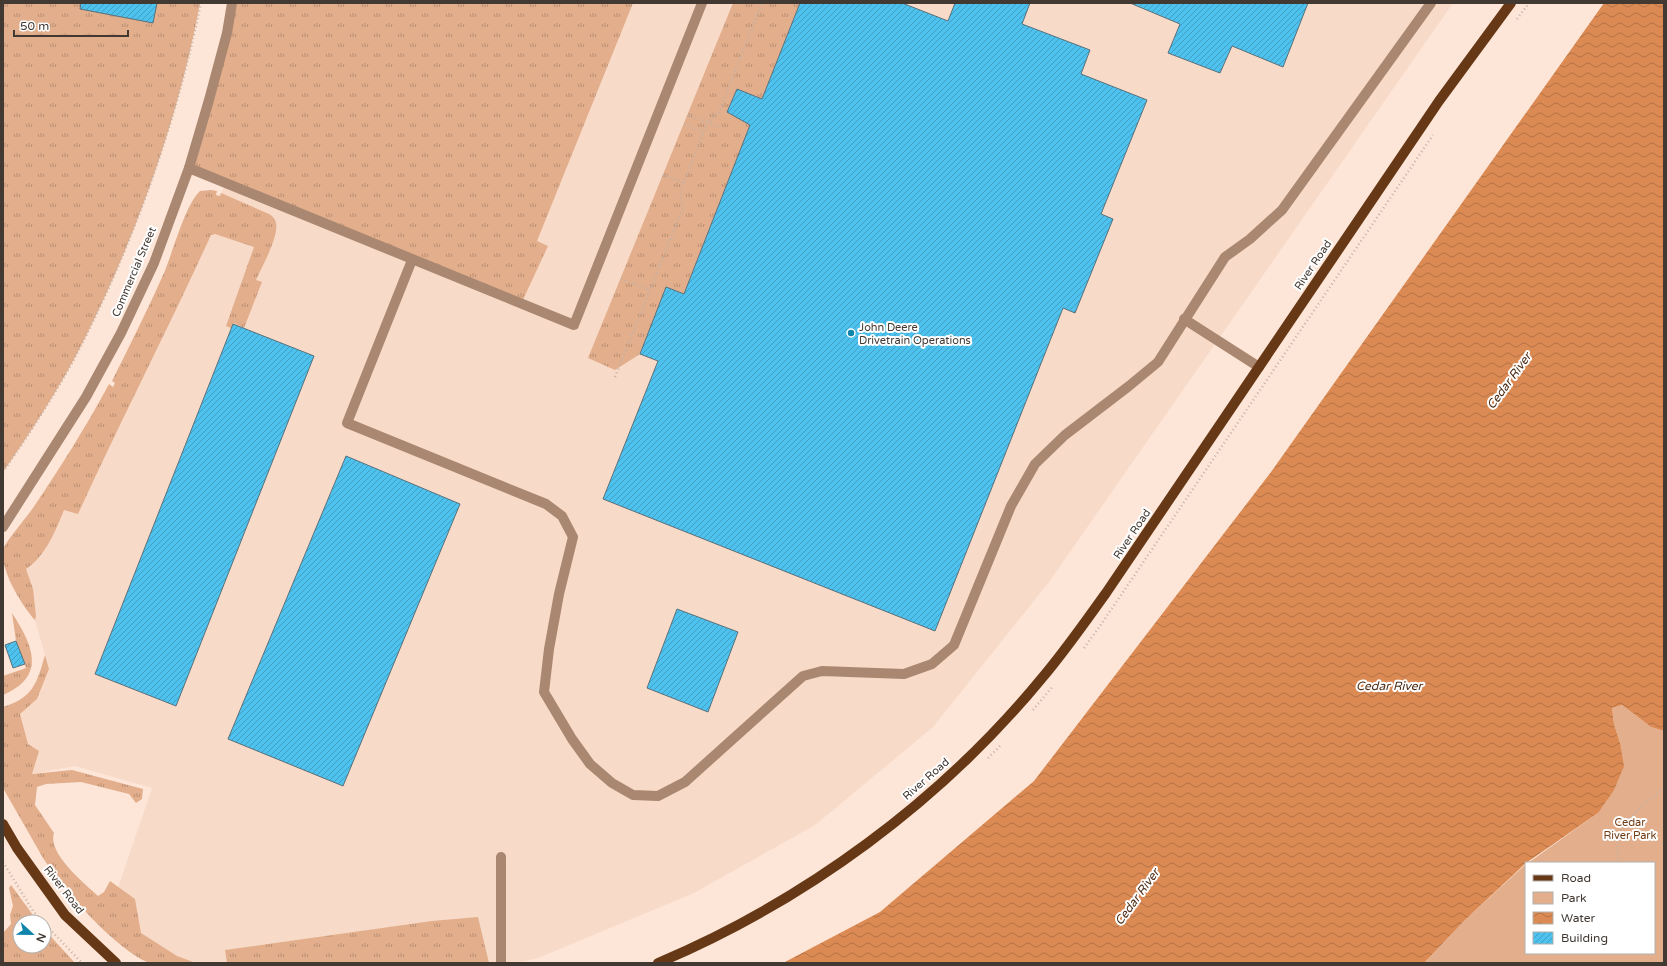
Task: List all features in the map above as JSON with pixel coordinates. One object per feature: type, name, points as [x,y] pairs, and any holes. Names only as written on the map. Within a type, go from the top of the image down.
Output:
[{"type":"main road","name":"River Road","points":[[658,963],[708,940],[755,915],[833,867],[889,827],[969,756],[1042,679],[1075,637],[1439,101],[1511,3]]},
{"type":"main road","name":"River Road","points":[[3,824],[17,848],[65,915],[116,963]]},
{"type":"street","name":"Commercial Street","points":[[3,527],[86,397],[121,333],[154,263],[189,168],[212,93],[227,33],[232,3]]},
{"type":"street","points":[[189,168],[574,325],[702,3]]},
{"type":"street","points":[[412,260],[347,423],[546,504],[562,516],[573,537],[557,602],[548,649],[544,692],[572,739],[590,764],[612,783],[633,795],[658,796],[685,782],[803,676],[822,671],[904,674],[932,664],[954,645],[1011,506],[1035,464],[1064,435],[1130,386],[1158,362],[1184,319],[1225,257],[1250,239],[1282,210],[1430,3]]},
{"type":"street","points":[[1184,319],[1259,367]]},
{"type":"street","points":[[500,856],[501,963]]},
{"type":"path","points":[[3,472],[33,428],[84,341],[126,245],[165,142],[193,42],[201,3]]},
{"type":"path","points":[[615,377],[683,208],[680,192],[703,132],[707,123],[719,112],[762,3]]},
{"type":"path","points":[[688,115],[720,127]]},
{"type":"path","points":[[684,124],[703,132]]},
{"type":"path","points":[[663,175],[684,183]]},
{"type":"path","points":[[621,279],[650,290]]},
{"type":"path","points":[[1619,862],[1618,840],[1628,821],[1645,802],[1664,789]]},
{"type":"path","points":[[3,862],[36,914]]},
{"type":"path","points":[[52,931],[82,963]]},
{"type":"shaded area","points":[[264,3],[1453,3],[1049,582],[933,727],[815,825],[694,893],[538,958],[517,963],[167,963],[107,920],[152,788],[75,766],[32,774],[20,714],[38,698],[49,669],[20,568],[114,434],[236,160]]},
{"type":"green space","points":[[3,3],[200,3],[191,46],[168,133],[154,176],[121,260],[103,301],[66,374],[3,472]]},
{"type":"green space","points":[[232,3],[633,3],[537,241],[548,246],[521,304],[189,168]]},
{"type":"green space","points":[[733,3],[800,3],[762,99],[737,89],[727,111],[750,125],[684,294],[666,288],[640,354],[615,370],[588,358]]},
{"type":"green space","points":[[200,191],[217,191],[216,195],[220,196],[221,193],[269,214],[274,218],[276,223],[273,243],[256,280],[262,282],[244,328],[234,323],[231,328],[226,326],[254,247],[215,234],[211,235],[78,514],[64,510],[49,542],[39,558],[26,569],[33,589],[36,616],[35,620],[18,597],[8,577],[3,558],[3,550],[63,463],[109,384],[113,387],[115,383],[112,381],[164,273],[189,207]]},
{"type":"green space","points":[[12,613],[30,648],[32,658],[31,669],[26,679],[17,687],[3,695],[3,676],[26,668],[16,641]]},
{"type":"green space","points":[[45,655],[49,669],[37,699],[20,714],[28,744],[39,751],[32,774],[72,770],[143,789],[142,799],[136,803],[129,794],[81,782],[46,784],[37,787],[35,805],[54,833],[53,841],[56,849],[61,858],[76,876],[98,896],[104,892],[110,881],[135,899],[141,933],[177,956],[196,963],[163,964],[147,962],[126,949],[103,930],[65,889],[67,887],[65,884],[62,886],[43,858],[3,788],[3,707],[21,699],[32,688],[39,674]]},
{"type":"green space","name":"Cedar River Park","points":[[1622,705],[1651,727],[1664,731],[1664,963],[1424,963],[1465,920],[1525,865],[1525,954],[1655,954],[1655,862],[1529,862],[1598,813],[1620,743],[1614,724],[1612,708]]},
{"type":"green space","points":[[11,885],[32,914],[12,914],[12,954],[52,954],[52,938],[75,963],[3,963],[3,933],[11,924],[10,915],[13,906],[9,888]]},
{"type":"green space","points":[[478,917],[489,963],[227,963],[225,950],[432,921]]},
{"type":"water","name":"Cedar River","points":[[1604,3],[1664,3],[1664,731],[1651,727],[1622,705],[1612,708],[1614,724],[1620,743],[1624,766],[1614,790],[1598,813],[1527,862],[1525,862],[1525,864],[1465,920],[1424,963],[783,963],[880,912],[1034,781],[1271,472]]},
{"type":"building","points":[[81,3],[157,3],[153,23],[80,9]]},
{"type":"building","name":"John Deere Drivetrain Operations","points":[[800,3],[902,3],[948,21],[955,3],[1030,3],[1022,24],[1090,50],[1081,74],[1147,100],[1101,214],[1113,219],[1075,313],[1063,308],[935,631],[603,499],[658,361],[640,354],[666,287],[684,294],[750,125],[727,112],[737,89],[762,99]]},
{"type":"building","points":[[1130,3],[1308,3],[1283,67],[1232,46],[1220,73],[1168,53],[1180,24]]},
{"type":"building","points":[[233,324],[314,356],[176,706],[95,674]]},
{"type":"building","points":[[346,456],[460,504],[343,786],[228,739]]},
{"type":"building","points":[[677,609],[738,632],[708,712],[647,688]]},
{"type":"building","points":[[16,641],[25,664],[13,668],[5,645]]},
{"type":"place","name":"John Deere Drivetrain Operations","points":[[851,333]]}]
